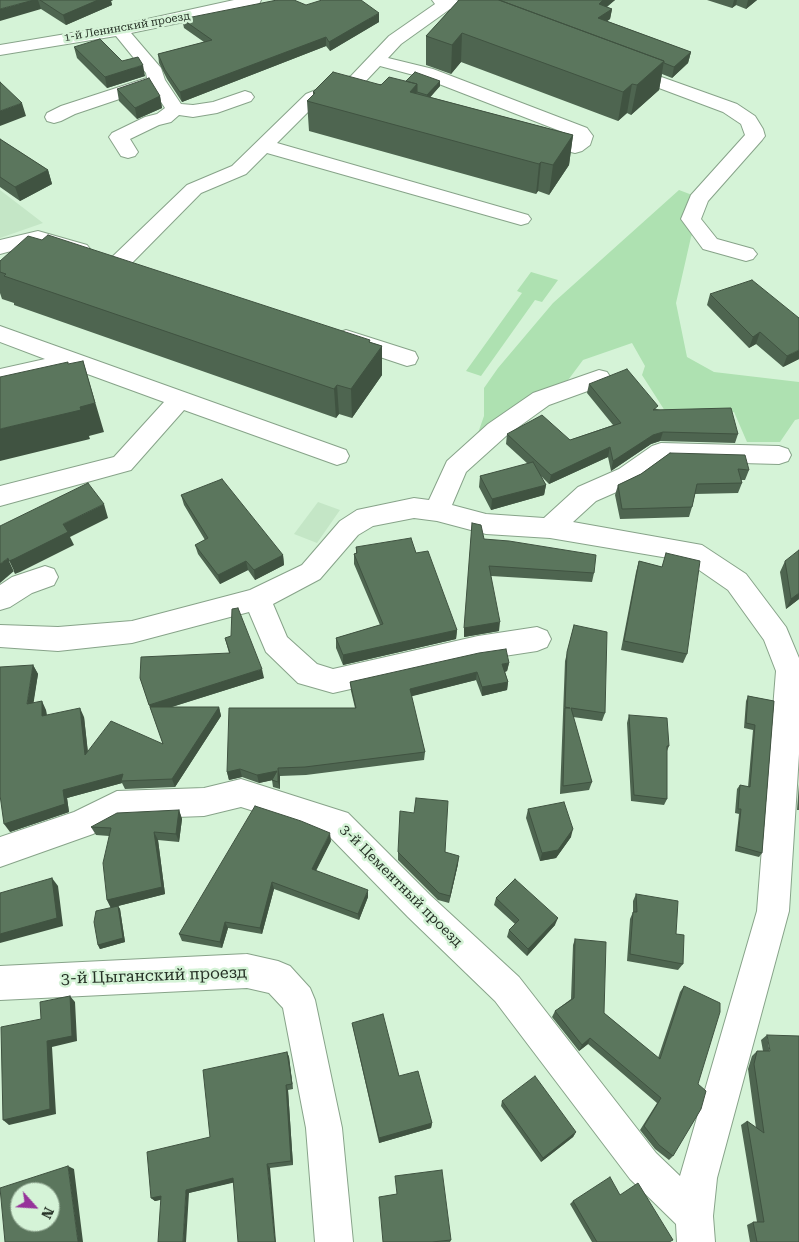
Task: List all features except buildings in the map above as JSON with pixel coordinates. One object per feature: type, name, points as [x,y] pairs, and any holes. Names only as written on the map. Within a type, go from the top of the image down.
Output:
[{"type":"street","name":"1-й Ленинский проезд","points":[[0,50],[120,30],[221,9],[254,0]]},
{"type":"street","points":[[0,247],[38,237],[128,266],[194,189],[239,170],[312,98],[357,80],[395,40],[444,1],[503,24]]},
{"type":"street","points":[[120,30],[156,72],[156,80],[175,109]]},
{"type":"street","points":[[376,60],[427,73],[580,132],[583,136],[583,141],[579,145],[569,146],[522,134]]},
{"type":"street","points":[[605,62],[730,108],[748,120],[754,128],[755,136],[698,198],[691,219],[710,244],[746,254]]},
{"type":"street","points":[[54,117],[68,110],[156,80]]},
{"type":"street","points":[[342,86],[370,94]]},
{"type":"street","points":[[128,152],[118,137],[152,121],[164,118],[175,109],[193,111],[209,108],[245,96]]},
{"type":"street","points":[[264,146],[521,219]]},
{"type":"street","points":[[323,330],[407,358]]},
{"type":"street","points":[[0,334],[337,456]]},
{"type":"street","points":[[0,376],[72,360]]},
{"type":"street","points":[[437,511],[456,467],[497,430],[541,399],[599,378]]},
{"type":"street","points":[[0,496],[122,464],[180,399]]},
{"type":"street","points":[[550,528],[587,494],[628,476],[661,452],[779,455]]},
{"type":"street","name":"3-й Цементный проезд","points":[[0,636],[58,639],[132,632],[257,599],[311,572],[349,528],[366,517],[414,508],[437,511],[486,524],[550,528],[693,552],[737,582],[776,635],[790,671],[773,911],[698,1178],[695,1229]]},
{"type":"street","points":[[0,599],[22,586],[45,577]]},
{"type":"street","points":[[257,599],[276,644],[308,674],[333,681],[478,648],[537,639]]},
{"type":"street","name":"3-й Цементный проезд","points":[[0,852],[82,824],[117,805],[204,802],[241,793],[337,822],[419,906],[507,989],[643,1166],[695,1229]]},
{"type":"street","name":"3-й Цыганский проезд","points":[[0,983],[248,970],[278,978],[298,1000],[324,1128],[334,1242]]},
{"type":"shaded area","points":[[0,190],[43,223],[0,238]]},
{"type":"shaded area","points":[[679,190],[708,201],[691,237],[676,303],[687,357],[714,372],[799,382],[799,419],[795,420],[780,442],[747,442],[734,412],[665,411],[642,375],[645,366],[632,343],[583,360],[548,407],[493,441],[478,433],[484,416],[484,388],[498,368],[553,303]]},
{"type":"shaded area","points":[[531,272],[558,280],[542,302],[535,300],[481,376],[466,371],[522,293],[517,291]]},
{"type":"shaded area","points":[[318,502],[340,510],[317,543],[294,534]]}]
